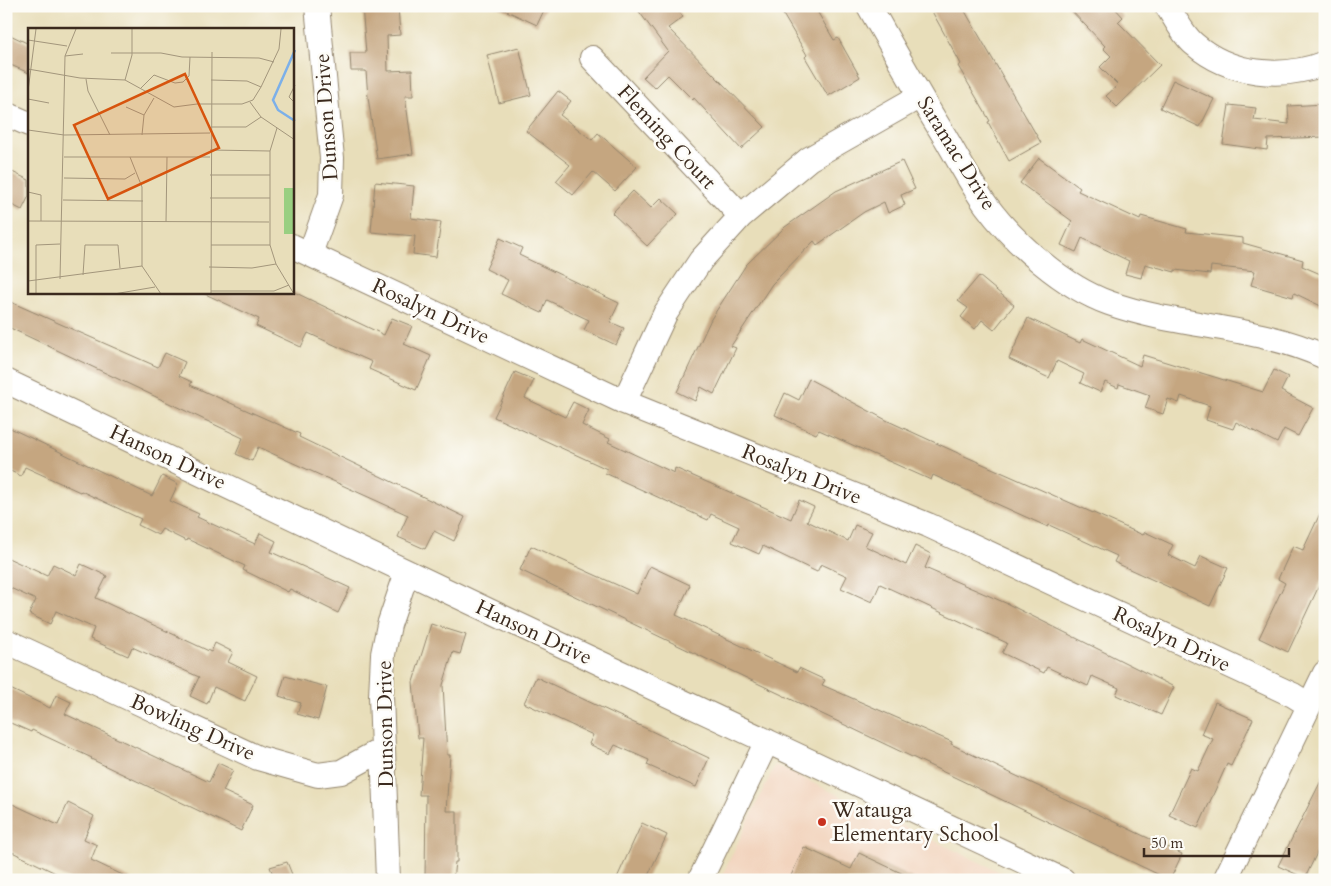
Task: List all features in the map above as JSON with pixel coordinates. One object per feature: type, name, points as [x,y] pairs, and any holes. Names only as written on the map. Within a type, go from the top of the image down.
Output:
[{"type":"street","name":"Dunson Drive","points":[[301,250],[331,195],[332,158],[317,6]]},
{"type":"street","name":"Saramac Drive","points":[[869,6],[920,96],[986,205],[1034,256],[1066,282],[1108,303],[1184,322],[1239,331],[1325,357]]},
{"type":"street","points":[[1167,6],[1192,43],[1216,60],[1242,69],[1274,74],[1310,69],[1325,63]]},
{"type":"street","name":"Fleming Court","points":[[592,58],[741,216]]},
{"type":"street","points":[[624,402],[665,314],[701,260],[741,216],[809,160],[920,96]]},
{"type":"street","points":[[6,114],[28,124]]},
{"type":"street","name":"Rosalyn Drive","points":[[301,250],[624,402],[928,526],[1293,695],[1310,705]]},
{"type":"street","name":"Hanson Drive","points":[[6,380],[407,572],[1063,880]]},
{"type":"street","name":"Dunson Drive","points":[[388,880],[381,696],[383,654],[389,626],[407,572]]},
{"type":"street","name":"Bowling Drive","points":[[6,641],[258,758],[318,775],[341,772],[383,749]]},
{"type":"street","points":[[1232,877],[1325,673]]},
{"type":"street","points":[[700,880],[767,741]]},
{"type":"shaded area","name":"Watauga Elementary School","points":[[775,765],[1017,880],[720,880]]},
{"type":"building","points":[[362,6],[398,6],[400,35],[387,36],[388,71],[412,70],[413,96],[405,96],[413,154],[377,159],[366,71],[351,71],[350,53],[366,53]]},
{"type":"building","points":[[496,6],[546,6],[537,25]]},
{"type":"building","points":[[635,6],[675,6],[683,17],[668,28],[765,127],[741,149],[694,98],[693,100],[668,75],[655,88],[643,77],[668,51]]},
{"type":"building","points":[[778,6],[814,6],[834,40],[838,38],[860,77],[828,96],[805,57],[807,55]]},
{"type":"building","points":[[929,6],[962,6],[1041,143],[1009,161],[988,122],[990,121],[958,66],[961,64]]},
{"type":"building","points":[[1067,6],[1113,6],[1123,17],[1118,22],[1160,65],[1117,107],[1106,96],[1118,85],[1100,67],[1111,56],[1103,48],[1105,46]]},
{"type":"building","points":[[6,33],[28,44],[28,73],[6,63]]},
{"type":"building","points":[[519,47],[531,95],[499,103],[487,55]]},
{"type":"building","points":[[1173,80],[1214,99],[1200,127],[1160,108]]},
{"type":"building","points":[[558,91],[571,101],[560,115],[592,140],[598,133],[637,167],[615,191],[593,172],[573,195],[556,181],[570,165],[526,131]]},
{"type":"building","points":[[1325,104],[1325,137],[1268,139],[1267,150],[1223,144],[1229,105],[1256,108],[1254,120],[1289,124],[1288,106]]},
{"type":"building","points":[[1039,158],[1080,188],[1078,191],[1140,220],[1141,216],[1187,229],[1186,232],[1243,238],[1243,243],[1303,260],[1302,266],[1325,276],[1325,308],[1294,293],[1293,297],[1251,285],[1255,271],[1211,266],[1210,274],[1175,270],[1175,272],[1145,264],[1141,278],[1125,274],[1129,261],[1082,238],[1076,252],[1061,245],[1072,221],[1020,183]]},
{"type":"building","points":[[902,161],[915,189],[901,195],[905,205],[888,213],[884,202],[864,212],[817,245],[814,241],[772,284],[731,346],[736,348],[714,394],[701,387],[695,401],[677,392],[711,319],[746,265],[785,227],[836,191]]},
{"type":"building","points":[[6,169],[28,180],[28,198],[22,210],[6,202]]},
{"type":"building","points":[[375,182],[414,186],[411,218],[441,222],[436,257],[413,254],[415,236],[371,232]]},
{"type":"building","points":[[633,191],[651,208],[661,198],[678,214],[647,246],[612,213]]},
{"type":"building","points":[[500,238],[522,248],[519,255],[619,303],[610,322],[624,328],[616,345],[584,330],[589,320],[547,300],[542,313],[501,294],[508,280],[486,269]]},
{"type":"building","points":[[979,276],[1014,305],[994,330],[982,320],[975,329],[961,317],[968,308],[958,301]]},
{"type":"building","points":[[294,292],[384,335],[392,318],[412,326],[404,344],[431,356],[416,390],[369,369],[372,362],[308,333],[301,347],[256,326],[259,319],[205,294],[294,294]]},
{"type":"building","points":[[6,300],[158,367],[165,353],[185,362],[179,376],[192,382],[190,385],[300,434],[299,437],[465,517],[454,541],[434,531],[425,549],[398,537],[408,515],[258,447],[252,461],[236,454],[243,438],[6,326]]},
{"type":"building","points":[[1028,318],[1080,343],[1082,339],[1140,366],[1143,355],[1263,392],[1274,370],[1288,377],[1281,391],[1313,408],[1298,436],[1284,429],[1277,443],[1236,422],[1233,429],[1206,420],[1210,406],[1181,396],[1179,403],[1168,399],[1163,414],[1145,408],[1150,395],[1119,384],[1118,388],[1105,382],[1100,392],[1080,383],[1084,374],[1057,361],[1049,378],[1009,359]]},
{"type":"building","points":[[515,372],[534,380],[525,398],[565,417],[573,402],[589,410],[582,425],[610,439],[608,442],[674,473],[675,468],[791,519],[799,500],[814,507],[807,521],[848,541],[855,525],[872,532],[865,546],[906,565],[915,546],[931,554],[925,568],[1008,604],[1174,687],[1161,715],[1116,695],[1119,688],[1092,676],[1088,686],[1047,667],[1044,673],[1002,653],[1007,643],[880,584],[872,602],[841,588],[847,576],[821,564],[817,572],[763,546],[759,554],[732,542],[739,527],[711,514],[708,520],[605,473],[607,469],[494,417]]},
{"type":"building","points":[[809,379],[888,421],[960,454],[1143,535],[1145,532],[1173,545],[1168,555],[1195,568],[1201,556],[1228,568],[1210,606],[1114,562],[1117,556],[1049,525],[1048,527],[933,475],[931,480],[819,430],[816,434],[775,415],[785,393],[799,400]]},
{"type":"building","points":[[6,426],[152,496],[162,476],[178,484],[170,501],[199,514],[197,517],[255,544],[260,533],[276,541],[271,552],[350,588],[338,613],[290,589],[288,592],[243,570],[245,566],[187,539],[186,541],[162,529],[158,535],[138,525],[141,519],[81,491],[25,467],[21,476],[6,469]]},
{"type":"building","points":[[1325,503],[1325,573],[1288,652],[1259,638],[1285,583],[1278,579],[1293,546],[1303,550]]},
{"type":"building","points":[[531,546],[637,594],[650,566],[690,585],[676,615],[797,672],[799,668],[825,680],[822,685],[952,742],[951,744],[1004,770],[1182,854],[1170,880],[520,570]]},
{"type":"building","points":[[6,557],[47,576],[53,564],[76,575],[81,564],[107,576],[96,598],[211,652],[215,643],[233,652],[228,662],[257,676],[245,701],[214,687],[207,704],[190,696],[199,677],[132,647],[128,656],[90,639],[94,628],[56,611],[50,624],[29,614],[36,600],[6,586]]},
{"type":"building","points":[[431,624],[466,635],[460,654],[453,652],[443,685],[447,755],[450,755],[446,811],[457,811],[457,862],[455,862],[453,880],[425,880],[426,795],[419,795],[423,738],[418,738],[413,682]]},
{"type":"building","points":[[285,676],[327,687],[318,720],[297,714],[301,703],[279,696]]},
{"type":"building","points":[[536,677],[709,758],[696,787],[647,765],[649,760],[615,745],[610,754],[589,744],[593,735],[524,703]]},
{"type":"building","points":[[6,687],[50,708],[56,695],[71,702],[65,714],[209,782],[218,763],[233,770],[223,791],[253,805],[241,831],[92,758],[32,730],[31,732],[6,721]]},
{"type":"building","points":[[1215,702],[1253,719],[1231,766],[1227,764],[1198,828],[1169,815],[1191,768],[1198,771],[1213,739],[1201,734]]},
{"type":"building","points":[[1325,773],[1325,836],[1305,878],[1278,866]]},
{"type":"building","points":[[6,801],[58,825],[68,803],[94,816],[84,839],[97,845],[91,860],[133,880],[70,880],[6,849]]},
{"type":"building","points":[[642,823],[667,835],[646,880],[616,880]]},
{"type":"building","points":[[804,847],[851,869],[859,853],[916,880],[789,880]]},
{"type":"building","points":[[287,862],[293,877],[275,880],[270,867]]},
{"type":"place","name":"Watauga Elementary School","points":[[822,822]]}]
